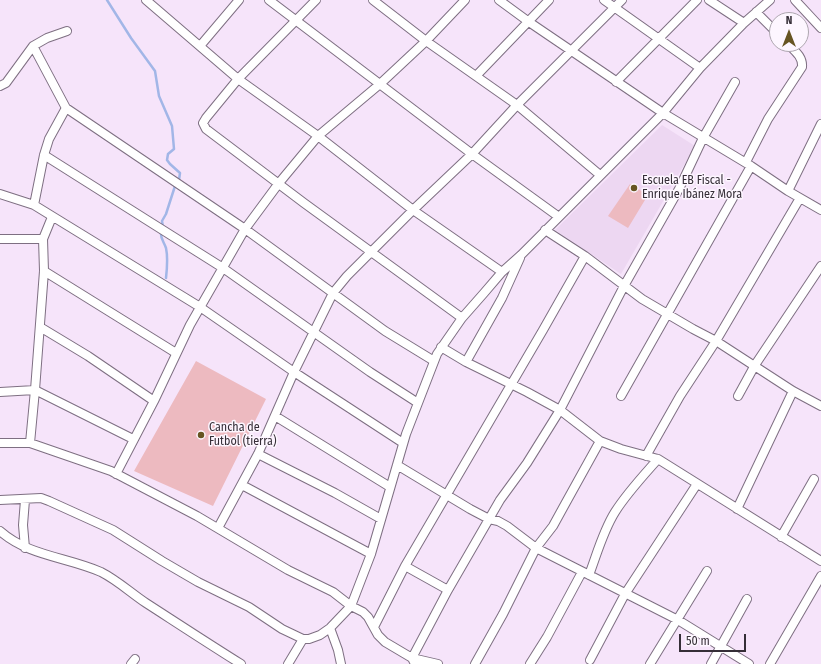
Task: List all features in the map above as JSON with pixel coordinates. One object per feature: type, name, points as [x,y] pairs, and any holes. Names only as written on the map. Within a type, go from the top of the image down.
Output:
[{"type":"street","points":[[146,0],[238,79],[318,136],[413,210],[502,272]]},
{"type":"street","points":[[200,46],[239,0]]},
{"type":"street","points":[[269,0],[472,154],[559,217]]},
{"type":"street","points":[[316,0],[238,79],[203,123],[206,129],[462,318]]},
{"type":"street","points":[[373,0],[426,41],[517,105],[600,175]]},
{"type":"street","points":[[116,474],[200,307],[245,229],[279,183],[318,136],[380,84],[426,41],[465,0]]},
{"type":"street","points":[[499,0],[663,113],[821,210]]},
{"type":"street","points":[[476,76],[549,0]]},
{"type":"street","points":[[604,0],[700,68]]},
{"type":"street","points":[[218,528],[258,454],[313,332],[334,293],[347,276],[472,154],[517,105],[622,0]]},
{"type":"street","points":[[616,82],[697,0]]},
{"type":"street","points":[[710,0],[744,23]]},
{"type":"street","points":[[0,500],[25,500],[41,498],[49,500],[113,530],[198,582],[249,607],[282,629],[303,639],[314,637],[330,628],[351,606],[371,554],[403,443],[434,361],[441,347],[462,318],[502,272],[521,255],[663,113],[700,68],[744,23],[770,0]]},
{"type":"street","points":[[795,0],[821,28]]},
{"type":"street","points":[[756,12],[769,24]]},
{"type":"street","points":[[0,86],[6,83],[33,46],[47,38],[67,31]]},
{"type":"street","points":[[33,46],[66,108],[245,229],[386,331],[434,361]]},
{"type":"street","points":[[621,396],[748,164],[768,119],[802,67],[801,57],[796,52]]},
{"type":"street","points":[[413,661],[448,590],[500,500],[527,463],[560,410],[624,286],[679,189],[703,138],[735,82]]},
{"type":"street","points":[[34,205],[44,155],[49,139],[66,108]]},
{"type":"street","points":[[788,191],[821,124]]},
{"type":"street","points":[[44,155],[223,268],[370,372],[418,403]]},
{"type":"street","points":[[0,194],[34,205],[200,307],[294,372],[403,443]]},
{"type":"street","points":[[646,456],[680,396],[716,341],[800,198]]},
{"type":"street","points":[[30,443],[44,271],[43,239],[52,217]]},
{"type":"street","points":[[545,230],[585,256],[624,286],[667,314],[716,341],[793,391],[821,406]]},
{"type":"street","points":[[0,240],[43,239]]},
{"type":"street","points":[[466,362],[502,298],[521,255]]},
{"type":"street","points":[[374,627],[405,566],[585,256]]},
{"type":"street","points":[[738,396],[755,365],[821,266]]},
{"type":"street","points":[[44,271],[176,353]]},
{"type":"street","points":[[40,327],[88,356],[154,401]]},
{"type":"street","points":[[441,347],[466,362],[512,384],[560,410],[600,441],[658,460],[821,561]]},
{"type":"street","points":[[0,392],[35,390],[133,439]]},
{"type":"street","points":[[737,509],[793,391]]},
{"type":"street","points":[[275,416],[390,487]]},
{"type":"street","points":[[475,664],[503,614],[536,548],[561,513],[600,441]]},
{"type":"street","points":[[0,443],[30,443],[116,474],[197,516],[288,570],[333,592],[351,606],[363,612],[368,617],[378,635],[385,642],[413,661],[438,664]]},
{"type":"street","points":[[258,454],[335,493],[381,519]]},
{"type":"street","points":[[530,664],[586,574],[615,513],[632,490],[658,460]]},
{"type":"street","points":[[397,465],[447,496],[489,519],[498,521],[507,526],[536,548],[678,620],[749,664]]},
{"type":"street","points":[[781,537],[814,479]]},
{"type":"street","points":[[590,660],[625,594],[697,484]]},
{"type":"street","points":[[242,485],[371,554]]},
{"type":"street","points":[[25,500],[23,524],[25,548]]},
{"type":"street","points":[[0,531],[25,548],[100,572],[241,664]]},
{"type":"street","points":[[405,566],[448,590]]},
{"type":"street","points":[[650,664],[707,571]]},
{"type":"street","points":[[770,664],[821,576]]},
{"type":"street","points":[[711,664],[747,599]]},
{"type":"street","points":[[330,628],[338,650],[341,664]]},
{"type":"street","points":[[288,664],[303,639]]},
{"type":"shaded area","name":"Escuela EB Fiscal - Enrique Ibánez Mora","points":[[662,125],[695,146],[621,274],[555,230]]},
{"type":"shaded area","points":[[630,184],[648,195],[628,228],[608,216]]},
{"type":"shaded area","name":"Cancha de Futbol (tierra)","points":[[196,361],[266,399],[213,506],[134,471]]},
{"type":"waterway","points":[[107,0],[131,38],[155,71],[159,96],[172,126],[174,149],[168,154],[167,160],[180,173],[179,180],[175,186],[166,214],[162,221],[163,227]]},
{"type":"waterway","points":[[161,232],[167,252],[166,278]]},
{"type":"place","name":"Escuela EB Fiscal - Enrique Ibánez Mora","points":[[634,188]]},
{"type":"place","name":"Cancha de Futbol (tierra)","points":[[201,435]]}]
